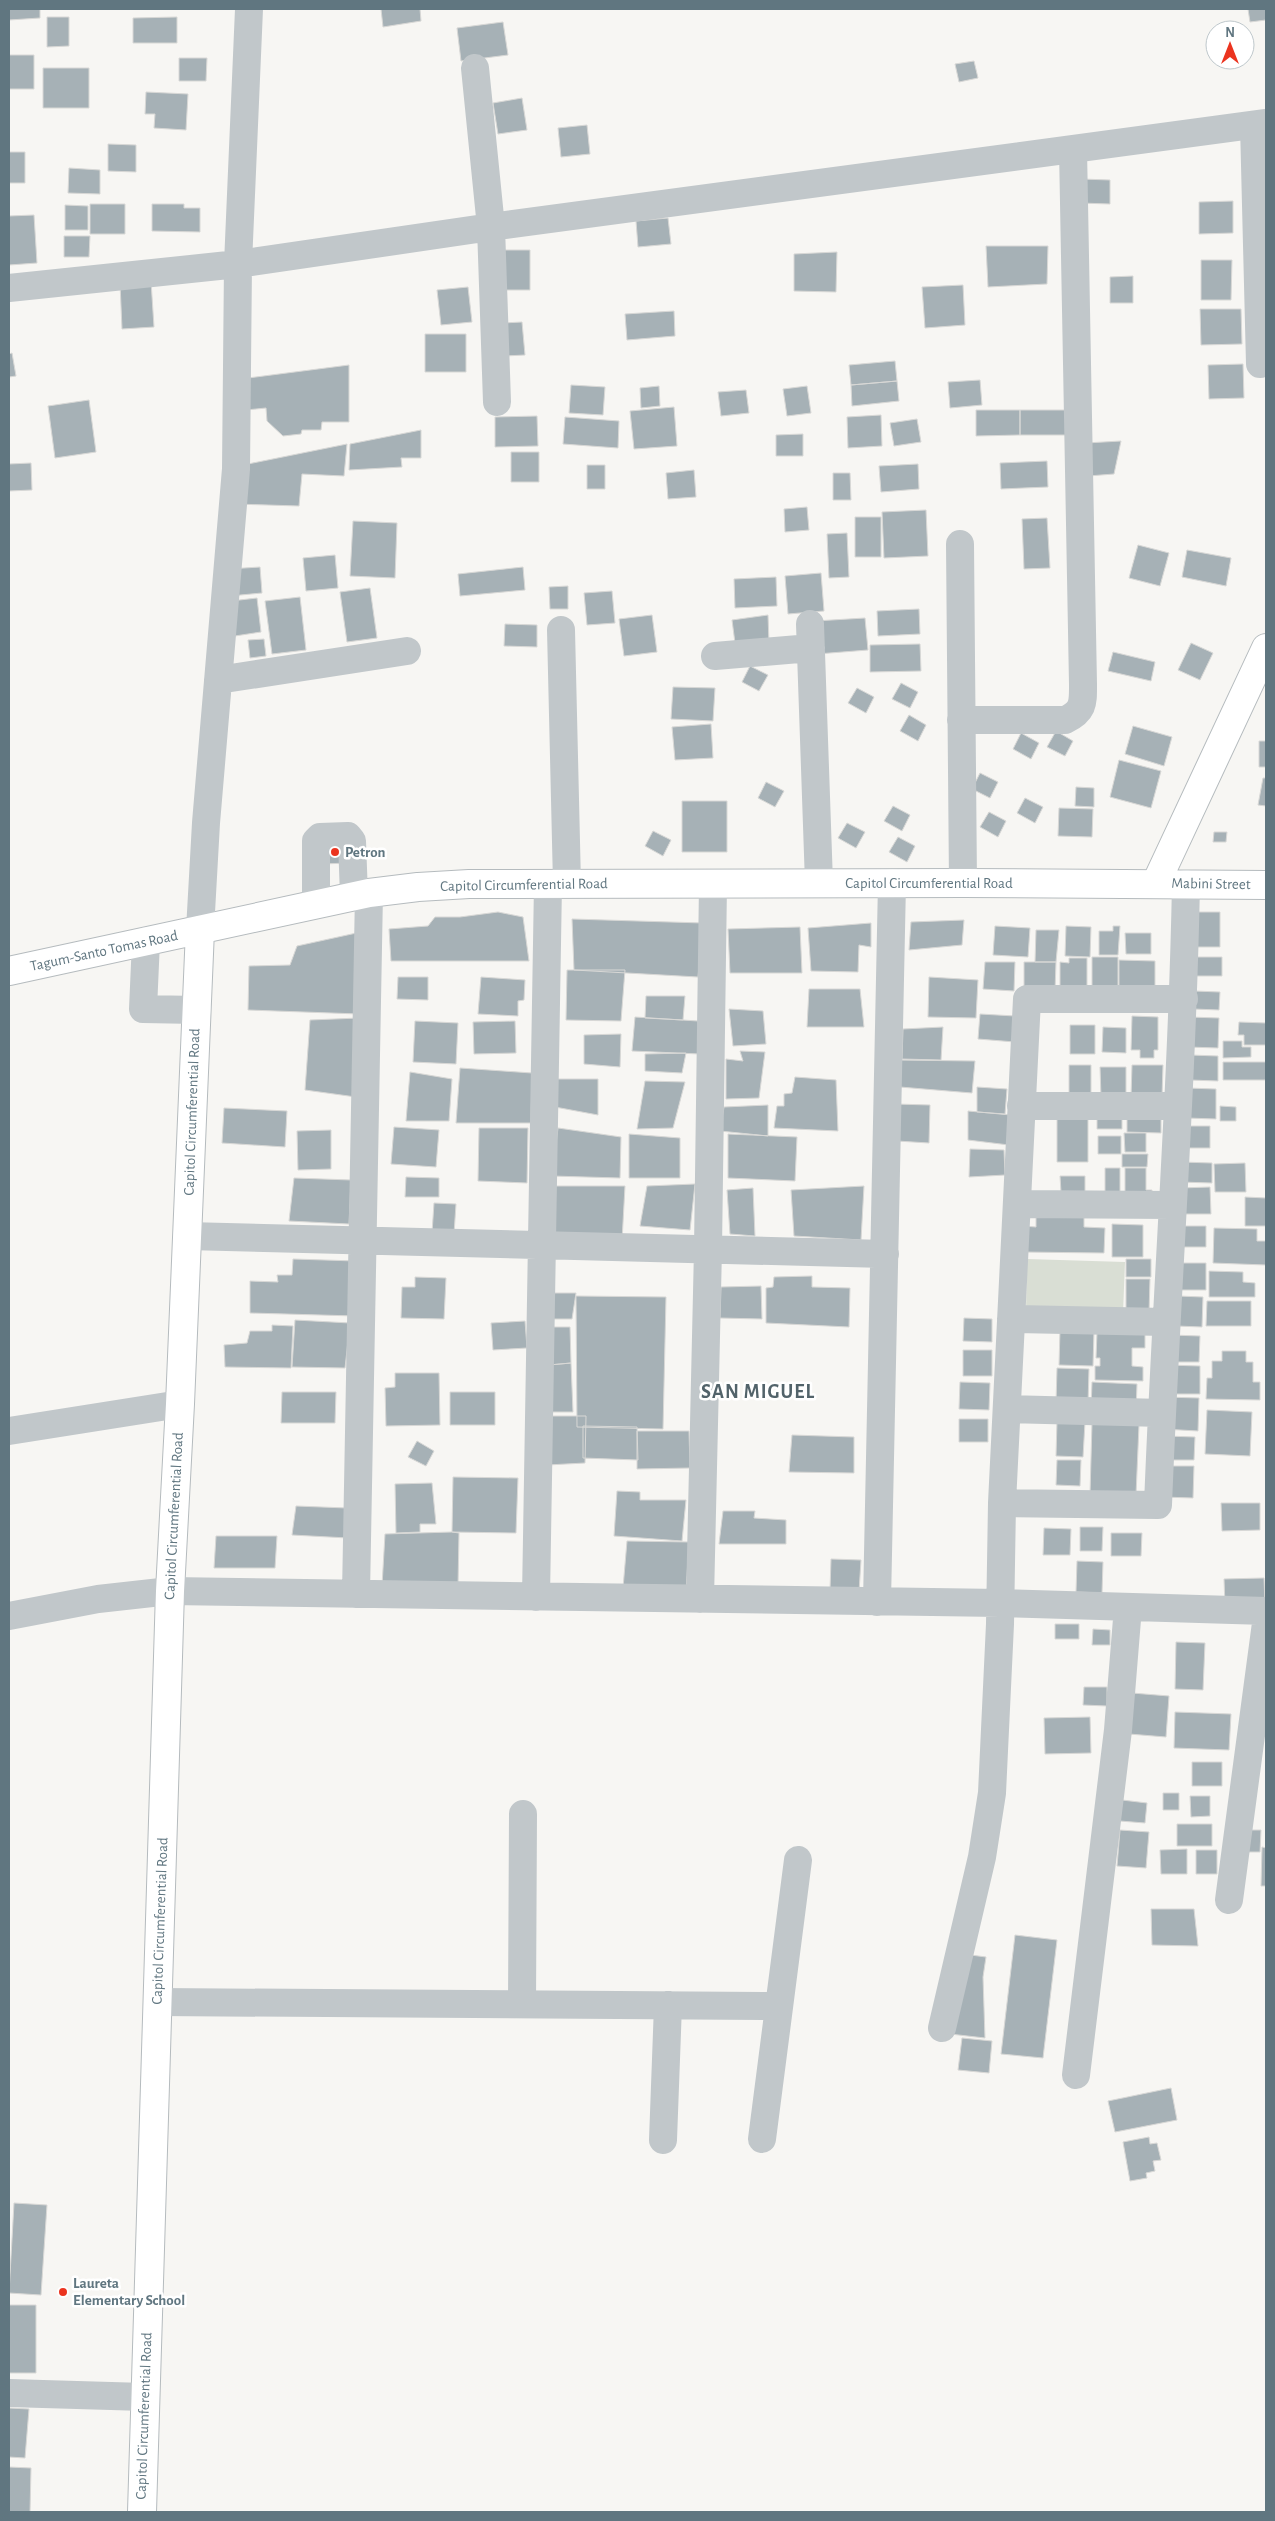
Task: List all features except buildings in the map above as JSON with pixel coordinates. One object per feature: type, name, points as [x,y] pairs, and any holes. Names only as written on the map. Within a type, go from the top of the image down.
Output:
[{"type":"main road","points":[[1156,883],[1266,648]]},
{"type":"main road","name":"Capitol Circumferential Road","points":[[142,2512],[170,1591],[180,1404],[200,930],[362,894],[444,886],[558,884],[1156,883]]},
{"type":"main road","name":"Mabini Street","points":[[1156,883],[1266,885]]},
{"type":"main road","name":"Tagum-Santo Tomas Road","points":[[9,971],[200,930]]},
{"type":"street","points":[[200,930],[206,823],[236,469],[238,264],[249,9]]},
{"type":"street","points":[[475,68],[491,227],[497,402]]},
{"type":"street","points":[[9,288],[238,264],[491,227],[1260,124],[1260,364]]},
{"type":"street","points":[[961,720],[1065,720],[1076,715],[1081,707],[1083,674],[1073,149]]},
{"type":"street","points":[[960,544],[963,883]]},
{"type":"street","points":[[536,1597],[541,1245],[558,884],[561,630]]},
{"type":"street","points":[[715,656],[811,636],[819,883]]},
{"type":"street","points":[[218,680],[406,651]]},
{"type":"street","points":[[316,904],[316,841],[320,836],[348,836],[352,841],[362,894],[363,1241],[356,1594]]},
{"type":"street","points":[[877,1602],[892,883]]},
{"type":"street","points":[[700,1599],[708,1249],[713,884]]},
{"type":"street","points":[[1002,1503],[1158,1505],[1165,1322],[1184,999],[1186,884]]},
{"type":"street","points":[[146,941],[143,1009],[197,1010]]},
{"type":"street","points":[[942,2028],[982,1857],[992,1793],[1002,1503],[1027,999],[1184,999]]},
{"type":"street","points":[[1021,1106],[1178,1106]]},
{"type":"street","points":[[1016,1204],[1172,1205]]},
{"type":"street","points":[[187,1236],[885,1254]]},
{"type":"street","points":[[1011,1319],[1165,1322]]},
{"type":"street","points":[[9,1430],[180,1404]]},
{"type":"street","points":[[1007,1408],[1162,1413]]},
{"type":"street","points":[[9,1616],[98,1599],[170,1591],[1000,1603],[1266,1611]]},
{"type":"street","points":[[1076,2075],[1118,1730],[1128,1607]]},
{"type":"street","points":[[1230,1900],[1266,1623]]},
{"type":"street","points":[[522,2004],[523,1814]]},
{"type":"street","points":[[762,2139],[798,1860]]},
{"type":"street","points":[[158,2002],[778,2006]]},
{"type":"street","points":[[663,2140],[668,2005]]},
{"type":"street","points":[[9,2393],[145,2397]]},
{"type":"shaded area","points":[[1027,1259],[1125,1262],[1123,1313],[1026,1310]]},
{"type":"place","name":"Petron","points":[[335,852]]},
{"type":"place","name":"Laureta Elementary School","points":[[63,2292]]},
{"type":"district","name":"SAN MIGUEL","points":[[758,1392]]}]
